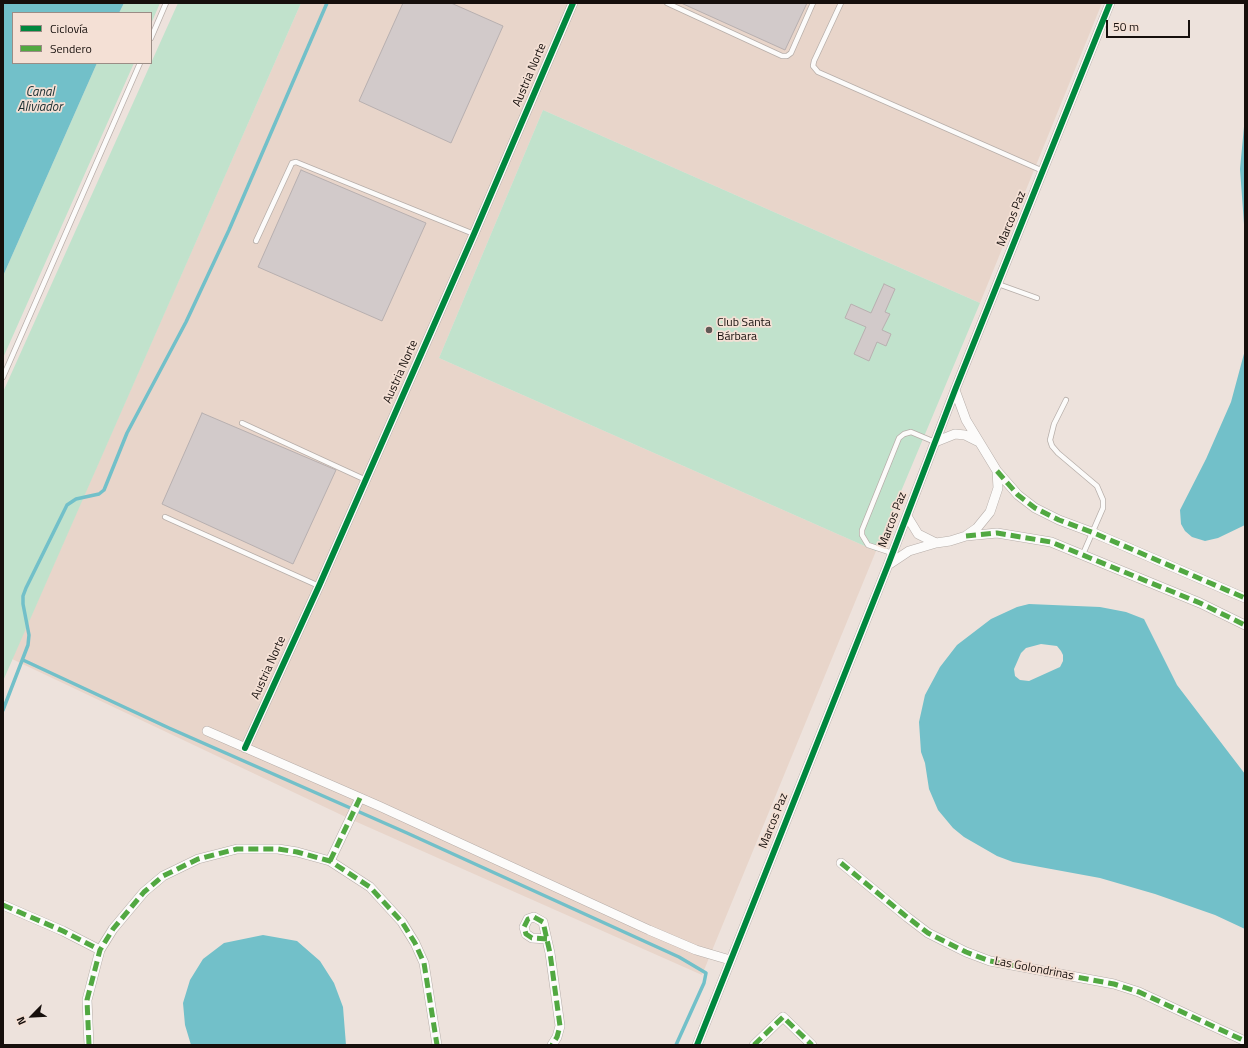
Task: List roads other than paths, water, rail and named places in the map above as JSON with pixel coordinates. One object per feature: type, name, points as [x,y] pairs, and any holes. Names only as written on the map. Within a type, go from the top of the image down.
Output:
[{"type":"street","name":"Austria Norte","points":[[245,748],[366,480],[573,3]]},
{"type":"street","name":"Marcos Paz","points":[[697,1045],[888,565],[955,390],[1110,3]]},
{"type":"street","points":[[955,390],[966,420],[979,442],[997,471],[1018,496],[1035,508],[1059,520],[1094,533],[1245,598]]},
{"type":"street","points":[[935,442],[955,434],[965,435],[979,442]]},
{"type":"street","points":[[966,536],[977,528],[990,512],[998,488],[997,471]]},
{"type":"street","points":[[907,516],[918,534],[936,543]]},
{"type":"street","points":[[888,565],[909,551],[966,536],[997,533],[1051,542],[1200,603],[1245,625]]},
{"type":"street","points":[[208,731],[358,801],[649,930],[696,950],[730,960]]},
{"type":"street","points":[[330,861],[358,801]]},
{"type":"street","points":[[89,1045],[88,1000],[100,950],[117,924],[144,892],[163,876],[198,859],[237,849],[278,849],[297,852],[330,861],[370,887],[402,922],[415,943],[424,963],[437,1045]]},
{"type":"street","name":"Las Golondrinas","points":[[841,863],[918,925],[950,945],[990,962],[1114,984],[1139,992],[1245,1041]]},
{"type":"street","points":[[3,905],[63,931],[100,950]]},
{"type":"street","points":[[547,939],[557,996],[560,1026],[557,1037],[552,1045]]},
{"type":"street","points":[[754,1045],[783,1018],[812,1045]]},
{"type":"lane","points":[[152,36],[166,3]]},
{"type":"lane","points":[[667,3],[782,56],[787,56],[791,53],[813,3]]},
{"type":"lane","points":[[841,3],[814,61],[813,66],[818,72],[1043,171]]},
{"type":"lane","points":[[3,377],[140,64]]},
{"type":"lane","points":[[256,241],[292,163],[296,162],[474,234]]},
{"type":"lane","points":[[998,284],[1037,298]]},
{"type":"lane","points":[[1066,400],[1054,424],[1050,440],[1058,453],[1097,486],[1102,493],[1103,508],[1094,533],[1082,554]]},
{"type":"lane","points":[[242,423],[366,480]]},
{"type":"lane","points":[[892,553],[868,545],[862,535],[862,530],[899,438],[911,432],[935,442]]},
{"type":"lane","points":[[165,516],[319,586]]},
{"type":"water","name":"Canal Aliviador","points":[[3,3],[124,3],[120,12],[12,12],[12,64],[97,64],[3,276]]},
{"type":"water","points":[[1245,116],[1245,238],[1240,169]]},
{"type":"water","points":[[1245,350],[1245,525],[1218,538],[1205,541],[1192,537],[1185,531],[1181,524],[1180,510],[1206,459],[1231,402]]},
{"type":"water","points":[[1029,604],[1100,607],[1126,612],[1144,619],[1177,685],[1245,774],[1245,929],[1215,915],[1155,894],[1100,878],[1013,862],[997,856],[964,837],[953,828],[938,810],[929,789],[925,763],[921,752],[919,722],[925,695],[940,667],[957,645],[991,619],[1017,607]],"holes":[[[1041,644],[1057,646],[1063,655],[1063,661],[1060,667],[1029,681],[1020,680],[1015,676],[1014,669],[1021,653],[1026,648]]]},
{"type":"water","points":[[263,935],[297,941],[320,961],[334,983],[343,1007],[346,1045],[191,1045],[185,1025],[183,1003],[190,980],[203,959],[224,943]]},
{"type":"waterway","points":[[3,710],[28,645],[29,635],[23,604],[23,596],[26,588],[67,505],[76,499],[99,494],[104,490],[127,433],[186,322],[229,230],[327,3]]},
{"type":"waterway","points":[[23,660],[169,728],[407,833],[679,957],[706,973],[704,983],[676,1045]]},
{"type":"place","name":"Club Santa Bárbara","points":[[709,330]]}]
